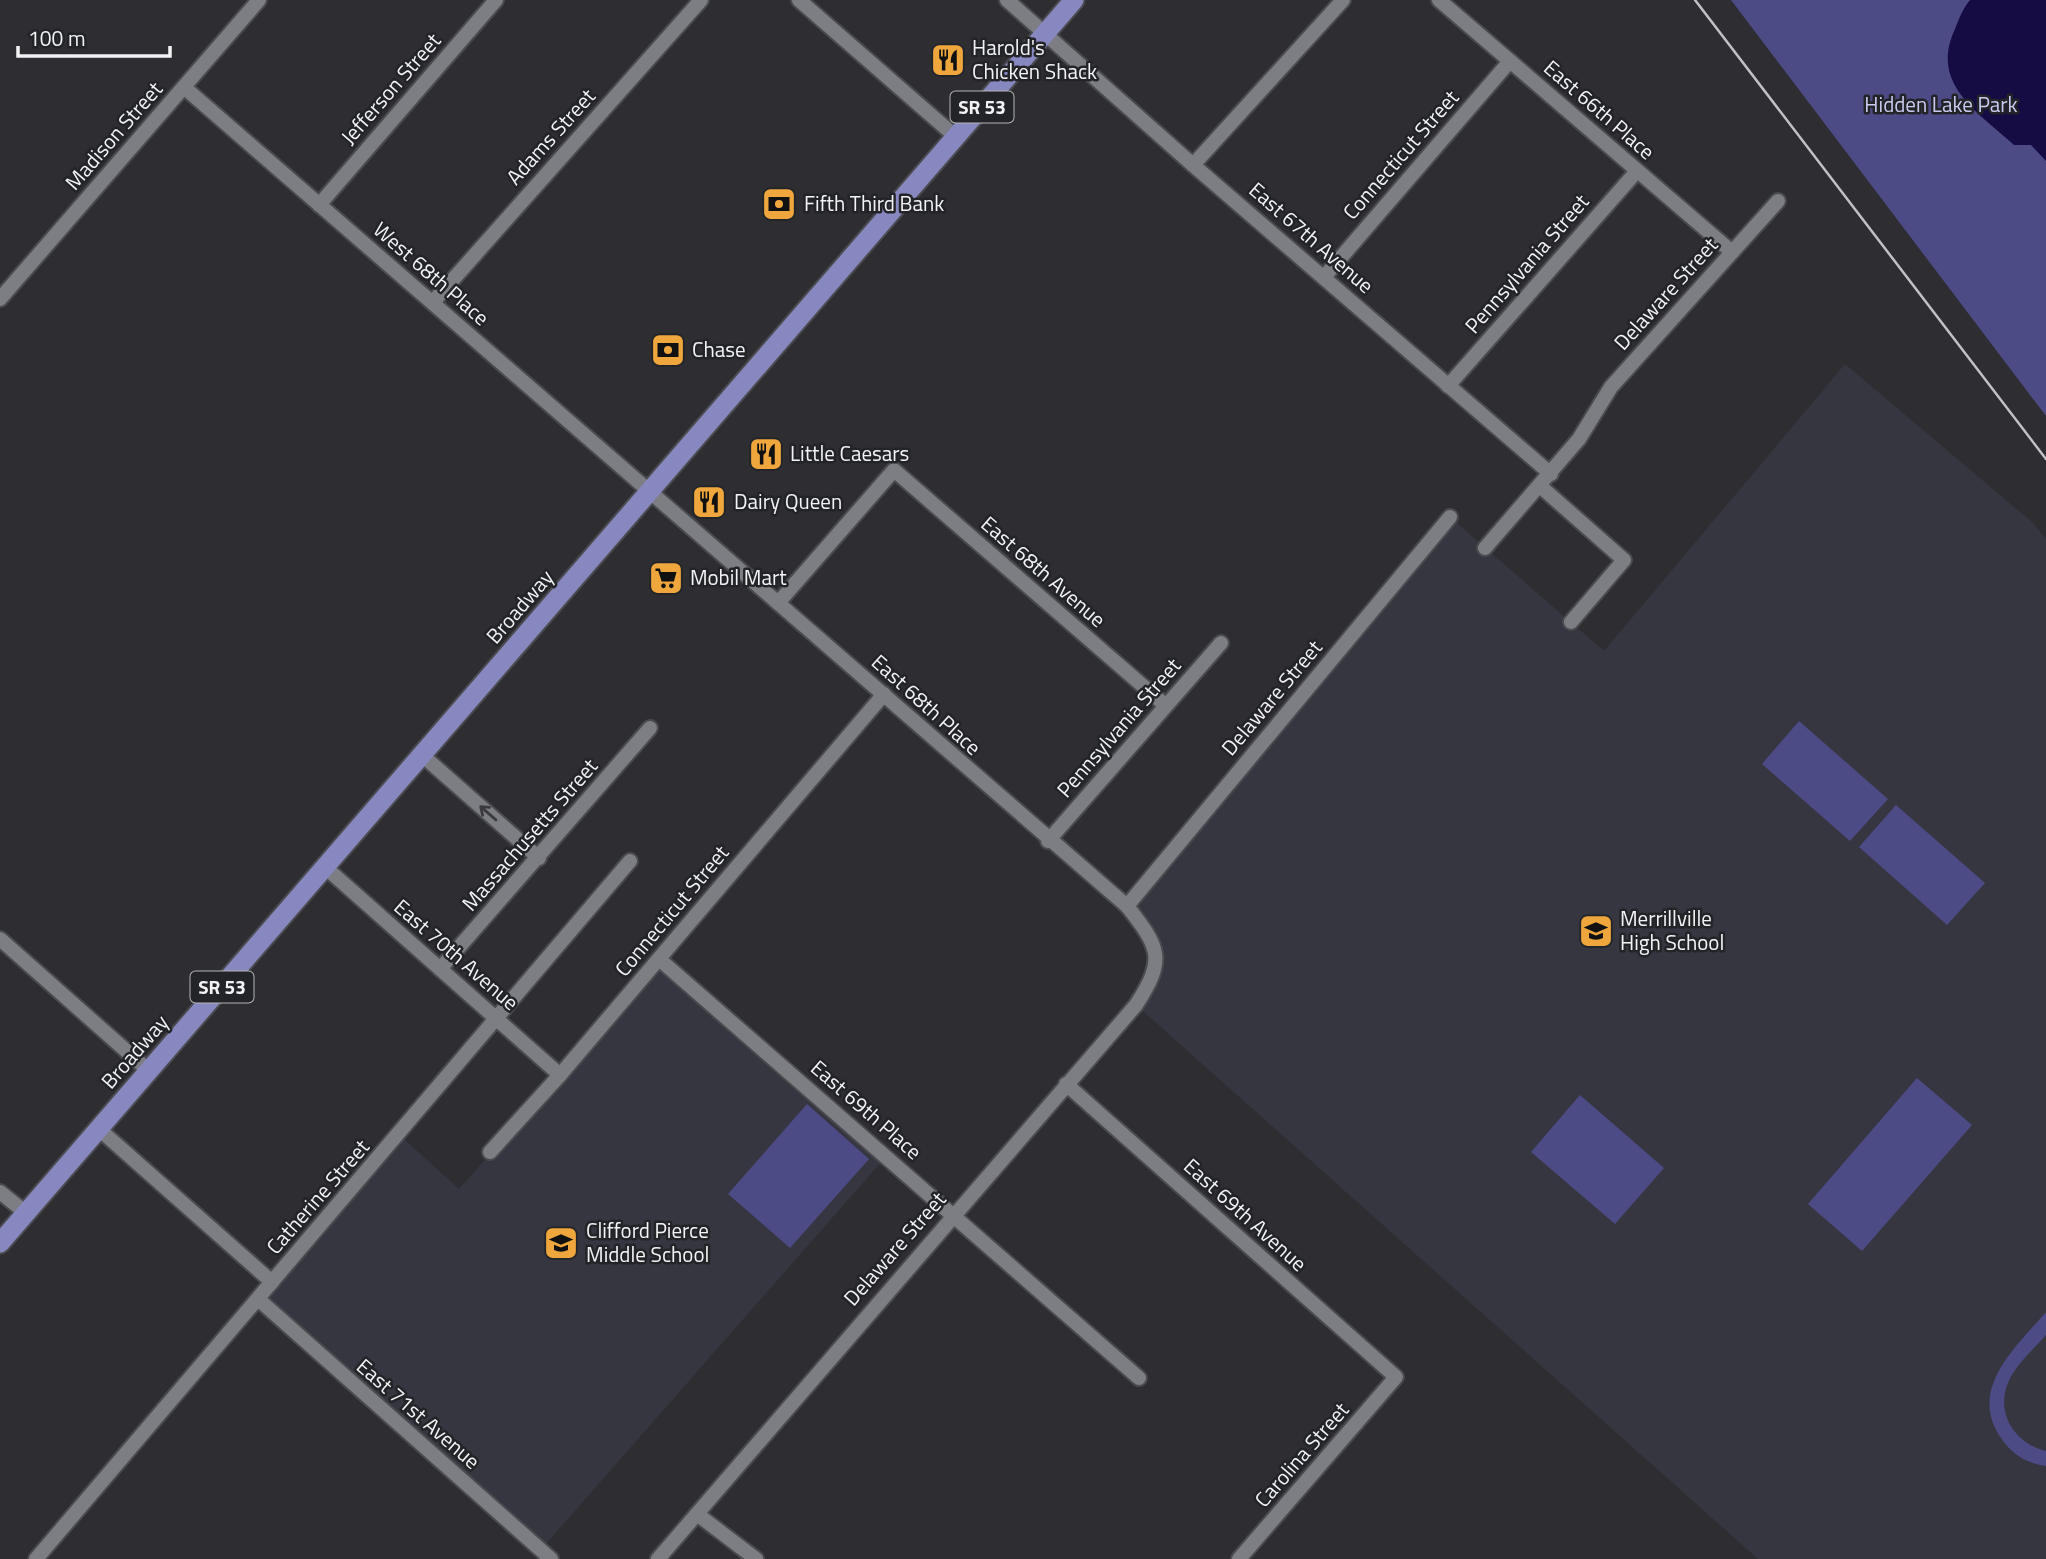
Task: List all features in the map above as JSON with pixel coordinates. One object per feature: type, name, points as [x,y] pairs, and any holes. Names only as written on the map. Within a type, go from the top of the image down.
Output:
[{"type":"main road","name":"Broadway","points":[[0,1243],[1074,0]]},
{"type":"street","name":"Madison Street","points":[[0,299],[259,0]]},
{"type":"street","name":"Jefferson Street","points":[[318,205],[496,0]]},
{"type":"street","name":"Adams Street","points":[[433,302],[701,0]]},
{"type":"street","points":[[799,0],[956,137]]},
{"type":"street","name":"East 67th Avenue","points":[[1007,0],[1193,165],[1325,276],[1551,474]]},
{"type":"street","points":[[1193,165],[1343,0]]},
{"type":"street","name":"East 66th Place","points":[[1439,0],[1732,251]]},
{"type":"street","name":"Connecticut Street","points":[[1325,276],[1510,61]]},
{"type":"street","name":"West 68th Place","points":[[185,88],[649,492]]},
{"type":"street","name":"Pennsylvania Street","points":[[1448,386],[1637,171]]},
{"type":"street","name":"Delaware Street","points":[[1485,548],[1579,439],[1611,387],[1778,201]]},
{"type":"street","name":"East 68th Avenue","points":[[778,603],[894,470],[1165,705]]},
{"type":"street","points":[[1540,486],[1624,560],[1571,622]]},
{"type":"street","name":"East 68th Place","points":[[649,492],[884,694],[1048,841],[1127,906],[1147,931],[1157,963]]},
{"type":"street","name":"Delaware Street","points":[[1127,906],[1450,517]]},
{"type":"street","name":"Pennsylvania Street","points":[[1048,841],[1221,643]]},
{"type":"street","name":"Connecticut Street","points":[[490,1152],[560,1075],[884,694]]},
{"type":"street","name":"Massachusetts Street","points":[[440,969],[650,728]]},
{"type":"street","points":[[422,755],[539,858]]},
{"type":"street","name":"Catherine Street","points":[[36,1559],[630,861]]},
{"type":"street","name":"East 70th Avenue","points":[[325,867],[560,1075]]},
{"type":"street","points":[[0,939],[149,1071]]},
{"type":"street","name":"East 69th Place","points":[[659,959],[954,1213],[1139,1378]]},
{"type":"street","name":"Delaware Street","points":[[658,1559],[1136,1005],[1154,977],[1157,963]]},
{"type":"street","name":"East 69th Avenue","points":[[1066,1084],[1396,1377]]},
{"type":"street","points":[[99,1129],[272,1282]]},
{"type":"street","points":[[0,1192],[26,1213]]},
{"type":"street","name":"East 71st Avenue","points":[[258,1300],[551,1559]]},
{"type":"street","name":"Carolina Street","points":[[1239,1559],[1396,1377]]},
{"type":"street","points":[[697,1514],[757,1559]]},
{"type":"shaded area","points":[[1970,0],[2046,0],[2046,161],[2031,145],[2014,145],[1973,108],[1953,81],[1948,66],[1949,48],[1965,6]]},
{"type":"shaded area","name":"Merrillville High School","points":[[1845,364],[2032,522],[2046,539],[2046,1559],[1758,1559],[1136,1005],[1157,963],[1133,899],[1450,517],[1604,651]]},
{"type":"shaded area","name":"Clifford Pierce Middle School","points":[[658,966],[883,1160],[545,1545],[264,1297],[403,1138],[459,1189]]},
{"type":"green space","name":"Hidden Lake Park","points":[[1731,0],[2046,0],[2046,416]]},
{"type":"green space","points":[[1799,721],[1888,799],[1850,841],[1762,764]]},
{"type":"green space","points":[[1896,805],[1985,883],[1947,925],[1859,847]]},
{"type":"green space","points":[[1917,1078],[1972,1125],[1862,1251],[1808,1204]]},
{"type":"green space","points":[[1580,1095],[1664,1168],[1615,1224],[1531,1152]]},
{"type":"green space","points":[[807,1104],[869,1159],[790,1248],[728,1194]]},
{"type":"green space","points":[[2046,1312],[2046,1335],[2011,1376],[2004,1406],[2006,1416],[2017,1435],[2046,1451],[2046,1466],[2020,1457],[2005,1444],[1992,1420],[1989,1403],[1992,1386],[2010,1354]]},
{"type":"railway","points":[[1695,0],[2046,459]]},
{"type":"place","name":"Harold's Chicken Shack","points":[[948,60]]},
{"type":"place","name":"Fifth Third Bank","points":[[779,204]]},
{"type":"place","name":"Chase","points":[[668,350]]},
{"type":"place","name":"Little Caesars","points":[[766,454]]},
{"type":"place","name":"Dairy Queen","points":[[709,502]]},
{"type":"place","name":"Mobil Mart","points":[[666,578]]},
{"type":"place","name":"Merrillville High School","points":[[1596,931]]},
{"type":"place","name":"Clifford Pierce Middle School","points":[[561,1243]]}]
